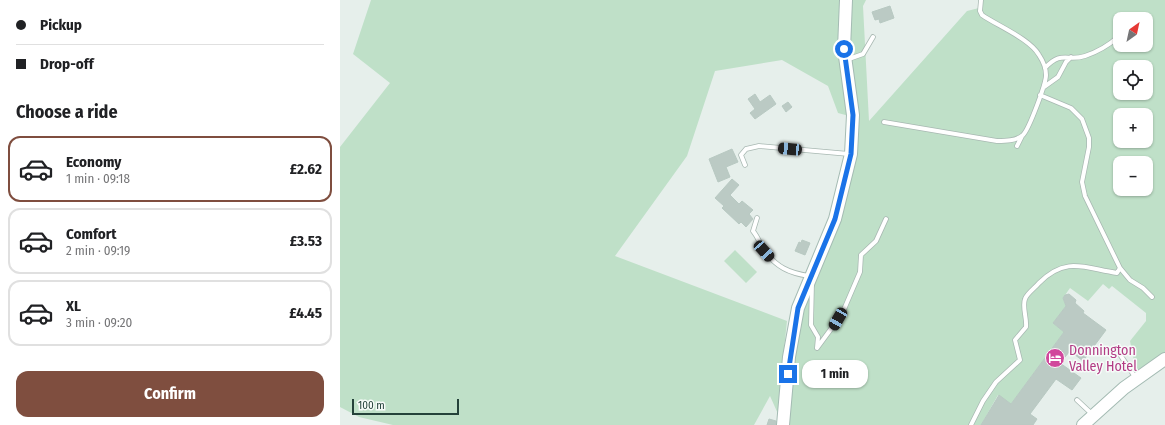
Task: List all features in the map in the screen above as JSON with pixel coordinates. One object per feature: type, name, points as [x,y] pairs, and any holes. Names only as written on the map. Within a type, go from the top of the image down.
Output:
[{"type":"main road","points":[[783,425],[795,323],[810,276],[825,246],[837,214],[851,154],[853,115],[844,38],[846,0]]},
{"type":"main road","points":[[1083,425],[1136,378],[1165,359]]},
{"type":"lane","points":[[981,0],[980,11],[982,15],[1029,44],[1040,56],[1045,68],[1046,76],[1044,87],[1030,123],[1022,135],[1018,146]]},
{"type":"lane","points":[[846,60],[863,54],[874,37]]},
{"type":"lane","points":[[1045,68],[1056,58],[1061,56],[1084,56],[1113,41]]},
{"type":"lane","points":[[1044,87],[1058,77],[1066,62],[1072,57]]},
{"type":"lane","points":[[1040,95],[1071,108],[1082,118],[1089,138],[1083,189],[1120,268],[1130,280],[1143,288],[1152,297]]},
{"type":"lane","points":[[884,122],[997,142],[1011,140],[1022,135]]},
{"type":"lane","points":[[745,165],[741,155],[746,149],[759,146],[851,154]]},
{"type":"lane","points":[[757,218],[754,231],[764,251],[777,265],[789,272],[810,276],[813,285],[811,326],[818,337],[817,348],[842,314],[858,279],[861,255],[876,241],[886,219]]},
{"type":"lane","points":[[971,425],[983,401],[996,382],[1019,363],[1020,355],[1015,342],[1026,327],[1024,300],[1029,294],[1048,275],[1064,266],[1080,266],[1117,273],[1120,268]]},
{"type":"lane","points":[[1121,356],[1136,378]]},
{"type":"lane","points":[[1077,400],[1094,415]]},
{"type":"green space","points":[[371,0],[866,0],[863,6],[869,121],[967,11],[979,8],[980,0],[1165,0],[1165,353],[1136,371],[1130,341],[1146,321],[1146,313],[1112,286],[1109,289],[1103,284],[1088,301],[1070,288],[1063,298],[1066,306],[1053,323],[1064,332],[1011,404],[998,395],[981,425],[783,425],[770,396],[754,425],[393,425],[359,417],[340,407],[340,147],[390,83],[353,54]],"holes":[[[782,60],[828,86],[838,113],[853,117],[825,245],[783,359],[787,321],[615,256],[687,156],[715,71]]]},
{"type":"green space","points":[[735,250],[757,272],[746,283],[724,261]]},
{"type":"building","points":[[890,6],[894,18],[880,23],[879,19],[875,20],[872,12]]},
{"type":"building","points":[[755,94],[760,102],[770,95],[776,104],[755,119],[750,113],[755,109],[748,99]]},
{"type":"building","points":[[788,102],[792,107],[786,112],[782,106]]},
{"type":"building","points":[[732,149],[738,162],[726,167],[730,177],[718,182],[709,159]]},
{"type":"building","points":[[732,179],[739,185],[730,195],[739,204],[742,201],[753,210],[749,214],[753,219],[746,227],[741,222],[739,224],[722,208],[724,206],[715,198]]},
{"type":"building","points":[[802,240],[810,243],[805,255],[795,251],[799,242],[801,243]]},
{"type":"building","name":"Donnington Valley Hotel","points":[[1069,294],[1076,300],[1075,303],[1084,311],[1083,313],[1106,330],[1083,361],[1070,351],[1060,363],[1081,378],[1072,390],[1056,379],[1030,414],[1037,419],[1033,425],[981,425],[999,395],[1011,404],[1064,332],[1053,323],[1066,306],[1063,298],[1065,295]]},
{"type":"building","points":[[769,419],[776,421],[776,425],[767,425]]},
{"type":"place","name":"Donnington Valley Hotel","points":[[1055,358]]},
{"type":"route","points":[[788,374],[789,357],[798,308],[810,276],[825,246],[835,219],[851,154],[854,130],[853,115],[844,49]]}]
